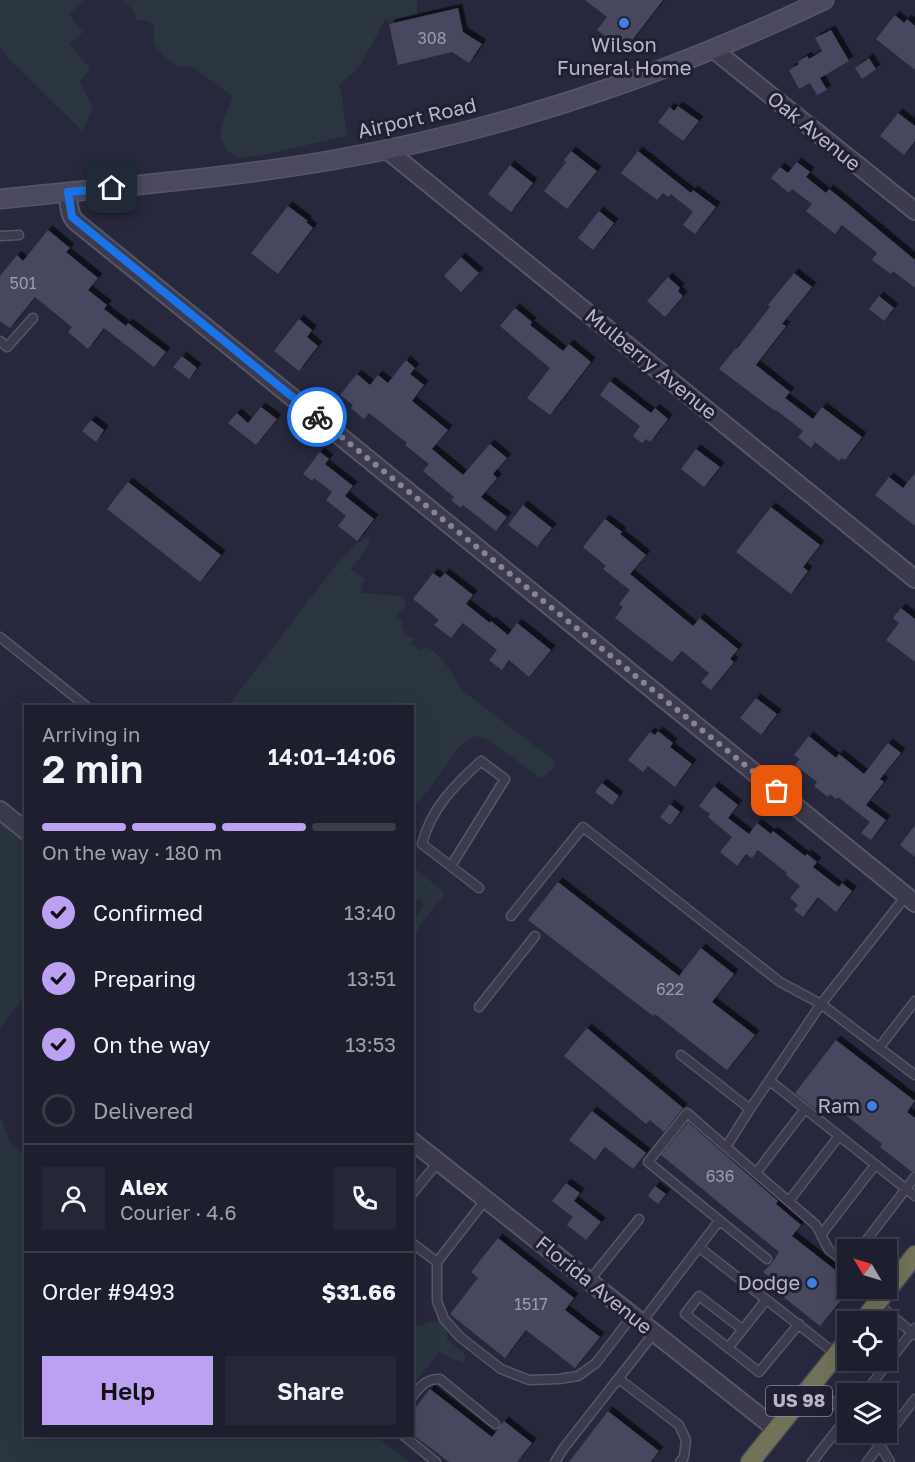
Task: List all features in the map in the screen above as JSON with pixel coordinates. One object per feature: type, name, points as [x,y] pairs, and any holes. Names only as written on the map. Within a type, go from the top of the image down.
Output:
[{"type":"highway","points":[[897,1276],[915,1255]]},
{"type":"highway","name":"US 98","points":[[750,1462],[836,1354]]},
{"type":"main road","name":"Airport Road","points":[[0,199],[256,172],[387,150],[563,103],[640,78],[714,50],[824,0]]},
{"type":"street","name":"Oak Avenue","points":[[714,50],[915,211]]},
{"type":"street","name":"Mulberry Avenue","points":[[387,150],[915,579]]},
{"type":"street","points":[[68,192],[70,212],[75,220],[911,900]]},
{"type":"street","points":[[0,810],[24,829]]},
{"type":"street","name":"Florida Avenue","points":[[414,1142],[776,1429]]},
{"type":"lane","points":[[0,236],[19,235]]},
{"type":"lane","points":[[0,341],[7,347],[33,318]]},
{"type":"lane","points":[[0,637],[85,705]]},
{"type":"lane","points":[[451,866],[506,779],[481,761],[437,808],[425,830],[422,844],[478,888]]},
{"type":"lane","points":[[512,916],[583,827],[780,982],[821,1004],[879,1048],[913,1070]]},
{"type":"lane","points":[[726,1147],[821,1004],[911,900]]},
{"type":"lane","points":[[479,1007],[535,936]]},
{"type":"lane","points":[[879,1048],[915,1001]]},
{"type":"lane","points":[[681,1055],[750,1109]]},
{"type":"lane","points":[[770,1081],[915,1196]]},
{"type":"lane","points":[[756,1173],[805,1109]]},
{"type":"lane","points":[[766,1259],[648,1162],[687,1113],[816,1225],[829,1250],[837,1256]]},
{"type":"lane","points":[[789,1201],[838,1136]]},
{"type":"lane","points":[[414,1192],[439,1161]]},
{"type":"lane","points":[[821,1235],[875,1165]]},
{"type":"lane","points":[[867,1239],[915,1177]]},
{"type":"lane","points":[[486,1199],[437,1262],[437,1301],[444,1319],[460,1337],[501,1369],[529,1380],[578,1376],[643,1324]]},
{"type":"lane","points":[[589,1281],[639,1219]]},
{"type":"lane","points":[[555,1462],[618,1379],[643,1324],[719,1221]]},
{"type":"lane","points":[[414,1245],[437,1262]]},
{"type":"lane","points":[[700,1248],[836,1354]]},
{"type":"lane","points":[[742,1329],[699,1296],[685,1314],[759,1372],[799,1324]]},
{"type":"lane","points":[[873,1383],[914,1332],[885,1299]]},
{"type":"lane","points":[[728,1347],[766,1300]]},
{"type":"lane","points":[[414,1395],[431,1379],[440,1379],[495,1424]]},
{"type":"lane","points":[[618,1379],[679,1425],[686,1440],[684,1456],[680,1462]]},
{"type":"lane","points":[[812,1385],[837,1406]]},
{"type":"lane","points":[[867,1462],[915,1399]]},
{"type":"lane","points":[[812,1462],[837,1429]]},
{"type":"lane","points":[[405,1437],[436,1462]]},
{"type":"lane","points":[[880,1445],[890,1462]]},
{"type":"shaded area","points":[[0,0],[84,0],[69,14],[83,32],[70,44],[90,69],[80,81],[93,109],[82,131],[8,58],[0,46]]},
{"type":"shaded area","points":[[122,0],[417,0],[417,15],[390,22],[385,20],[361,64],[339,85],[347,136],[258,156],[237,158],[229,151],[221,137],[223,122],[233,97],[191,66],[180,66],[166,57],[154,45],[154,25],[148,21],[137,20],[134,11]]},
{"type":"shaded area","points":[[368,536],[370,539],[364,553],[350,569],[365,579],[361,589],[362,593],[402,596],[405,608],[396,619],[403,621],[401,626],[405,635],[415,639],[411,644],[421,651],[426,647],[432,650],[444,661],[462,690],[555,761],[552,769],[546,775],[541,778],[493,744],[474,736],[459,747],[420,801],[414,804],[414,705],[229,705],[336,565],[356,544]]},
{"type":"shaded area","points":[[0,820],[24,839],[24,997],[0,1028]]},
{"type":"shaded area","points":[[414,868],[443,891],[444,895],[420,925],[414,937],[414,919],[423,905],[422,899],[414,904]]},
{"type":"shaded area","points":[[0,1116],[10,1143],[24,1154],[24,1437],[377,1437],[409,1462],[0,1462]]},
{"type":"shaded area","points":[[429,1321],[439,1322],[447,1329],[447,1339],[464,1353],[466,1361],[450,1358],[439,1352],[414,1384],[414,1323],[420,1326]]},
{"type":"building","name":"Wilson Funeral Home","points":[[585,0],[663,0],[624,51],[597,30],[607,17]]},
{"type":"building","points":[[458,8],[463,32],[482,44],[469,63],[452,52],[398,65],[389,24]]},
{"type":"building","points":[[895,15],[904,23],[907,19],[915,26],[915,70],[876,39]]},
{"type":"building","points":[[831,30],[849,61],[820,78],[827,90],[817,95],[810,83],[799,89],[789,70],[807,56],[809,59],[822,51],[815,38]]},
{"type":"building","points":[[869,58],[876,69],[862,79],[855,68]]},
{"type":"building","points":[[678,106],[699,121],[683,141],[658,122],[670,107],[674,111]]},
{"type":"building","points":[[898,113],[915,126],[915,141],[904,155],[880,136]]},
{"type":"building","points":[[571,151],[597,171],[567,209],[544,191],[566,162],[564,160]]},
{"type":"building","points":[[638,151],[691,193],[693,190],[716,207],[695,234],[683,225],[693,212],[671,194],[668,197],[663,193],[657,200],[621,173]]},
{"type":"building","points":[[797,162],[810,172],[806,177],[826,193],[829,189],[915,260],[915,288],[893,271],[891,274],[872,260],[877,253],[842,225],[835,234],[806,211],[812,204],[792,189],[789,193],[771,178],[780,167],[788,173]]},
{"type":"building","points":[[510,165],[533,183],[511,212],[488,194]]},
{"type":"building","points":[[288,206],[308,221],[306,222],[313,228],[278,274],[251,253]]},
{"type":"building","points":[[599,211],[614,223],[593,250],[578,238]]},
{"type":"building","points":[[48,230],[70,248],[66,252],[98,278],[88,290],[107,305],[104,309],[126,326],[128,323],[166,352],[154,367],[104,328],[88,349],[68,332],[72,327],[35,297],[10,328],[0,321],[0,276],[17,255],[23,261]]},
{"type":"building","points":[[461,257],[479,273],[461,292],[444,276]]},
{"type":"building","points":[[794,273],[812,287],[782,324],[786,326],[756,365],[790,392],[785,398],[813,419],[822,407],[862,437],[845,460],[842,458],[839,461],[815,442],[811,448],[798,437],[803,431],[719,369],[770,307],[768,305]]},
{"type":"building","points":[[668,277],[680,288],[678,291],[683,296],[665,317],[647,301]]},
{"type":"building","points":[[879,296],[894,308],[884,321],[869,309]]},
{"type":"building","points":[[515,308],[532,322],[530,325],[563,351],[569,344],[591,362],[550,415],[527,398],[550,368],[500,326]]},
{"type":"building","points":[[299,319],[312,330],[307,337],[318,346],[299,371],[274,351]]},
{"type":"building","points":[[182,356],[197,368],[189,379],[173,367]]},
{"type":"building","points":[[406,360],[415,368],[410,374],[424,385],[412,401],[448,430],[432,449],[463,475],[490,444],[507,458],[493,474],[497,478],[481,497],[507,517],[496,531],[463,505],[461,508],[451,500],[454,497],[423,471],[429,464],[405,445],[407,443],[369,413],[364,419],[351,408],[353,405],[340,395],[357,374],[370,385],[378,375],[388,383]]},
{"type":"building","points":[[610,381],[651,413],[655,408],[668,419],[650,442],[646,439],[642,443],[633,436],[640,426],[600,395]]},
{"type":"building","points":[[261,407],[277,419],[256,445],[228,423],[237,413],[248,423]]},
{"type":"building","points":[[91,420],[104,430],[96,442],[82,431]]},
{"type":"building","points":[[696,449],[720,467],[704,487],[681,469]]},
{"type":"building","points":[[320,452],[329,459],[325,464],[353,486],[345,496],[374,519],[357,541],[338,526],[346,516],[326,500],[332,492],[314,478],[312,481],[303,474]]},
{"type":"building","points":[[915,473],[915,526],[875,495],[889,477],[903,488]]},
{"type":"building","points":[[128,482],[221,555],[200,582],[107,509]]},
{"type":"building","points":[[523,505],[552,528],[537,547],[508,525]]},
{"type":"building","points":[[771,507],[820,545],[803,567],[808,571],[791,594],[736,552]]},
{"type":"building","points":[[605,519],[646,555],[630,574],[693,626],[700,618],[738,649],[730,659],[734,662],[711,690],[701,682],[709,673],[682,651],[672,662],[615,618],[623,607],[619,604],[630,590],[603,569],[606,566],[583,547]]},
{"type":"building","points":[[433,573],[440,578],[445,573],[473,595],[466,604],[508,635],[517,623],[551,650],[529,677],[509,660],[502,670],[489,660],[497,650],[463,623],[451,638],[434,625],[439,620],[413,599]]},
{"type":"building","points":[[901,608],[915,619],[915,662],[886,640],[899,623],[893,618]]},
{"type":"building","points":[[756,698],[777,714],[761,735],[740,718]]},
{"type":"building","points":[[658,731],[673,743],[670,747],[692,764],[675,787],[648,766],[643,772],[628,760],[650,732],[655,735]]},
{"type":"building","points":[[809,736],[836,758],[839,754],[864,774],[888,743],[901,753],[880,779],[884,782],[866,805],[886,820],[871,840],[861,833],[870,822],[838,797],[836,799],[830,794],[828,797],[814,786],[817,782],[795,765],[800,759],[794,755]]},
{"type":"building","points":[[602,783],[619,796],[612,805],[595,792]]},
{"type":"building","points":[[714,786],[738,805],[728,818],[749,834],[757,823],[771,834],[773,831],[805,856],[807,854],[817,862],[813,867],[831,881],[839,887],[842,883],[852,891],[836,912],[818,897],[803,917],[794,910],[798,905],[790,898],[800,886],[758,850],[752,858],[746,854],[737,866],[720,852],[732,837],[708,817],[710,814],[699,806]]},
{"type":"building","points":[[670,804],[680,812],[670,825],[660,817]]},
{"type":"building","points":[[915,825],[915,857],[900,845]]},
{"type":"building","points":[[558,882],[679,976],[701,948],[734,974],[712,1002],[755,1035],[727,1070],[528,920]]},
{"type":"building","points":[[587,1028],[683,1108],[664,1132],[650,1120],[646,1124],[564,1056]]},
{"type":"building","name":"Ram","points":[[836,1040],[915,1101],[907,1112],[915,1118],[915,1171],[912,1172],[880,1147],[882,1144],[824,1098],[815,1109],[795,1093]]},
{"type":"building","points":[[592,1111],[646,1153],[633,1169],[605,1147],[595,1160],[569,1140]]},
{"type":"building","points":[[688,1122],[778,1201],[776,1204],[801,1225],[792,1236],[837,1271],[837,1299],[842,1299],[820,1326],[776,1291],[780,1285],[763,1272],[779,1252],[661,1155]]},
{"type":"building","points":[[566,1183],[580,1193],[574,1201],[601,1222],[586,1240],[567,1225],[573,1217],[552,1201]]},
{"type":"building","points":[[655,1186],[666,1194],[658,1204],[648,1196]]},
{"type":"building","points":[[498,1238],[574,1298],[565,1310],[600,1337],[575,1368],[526,1330],[505,1358],[450,1314],[478,1278],[471,1272]]},
{"type":"building","points":[[430,1389],[492,1437],[504,1421],[532,1443],[517,1462],[449,1462],[414,1436],[414,1409]]},
{"type":"building","points":[[608,1411],[659,1451],[650,1462],[569,1462]]},
{"type":"way so far","points":[[317,417],[777,791]]},
{"type":"place","name":"Wilson Funeral Home","points":[[624,23]]},
{"type":"place","name":"Ram","points":[[872,1106]]},
{"type":"place","name":"Dodge","points":[[812,1283]]},
{"type":"route","points":[[112,188],[68,192],[72,217],[317,417]]}]
